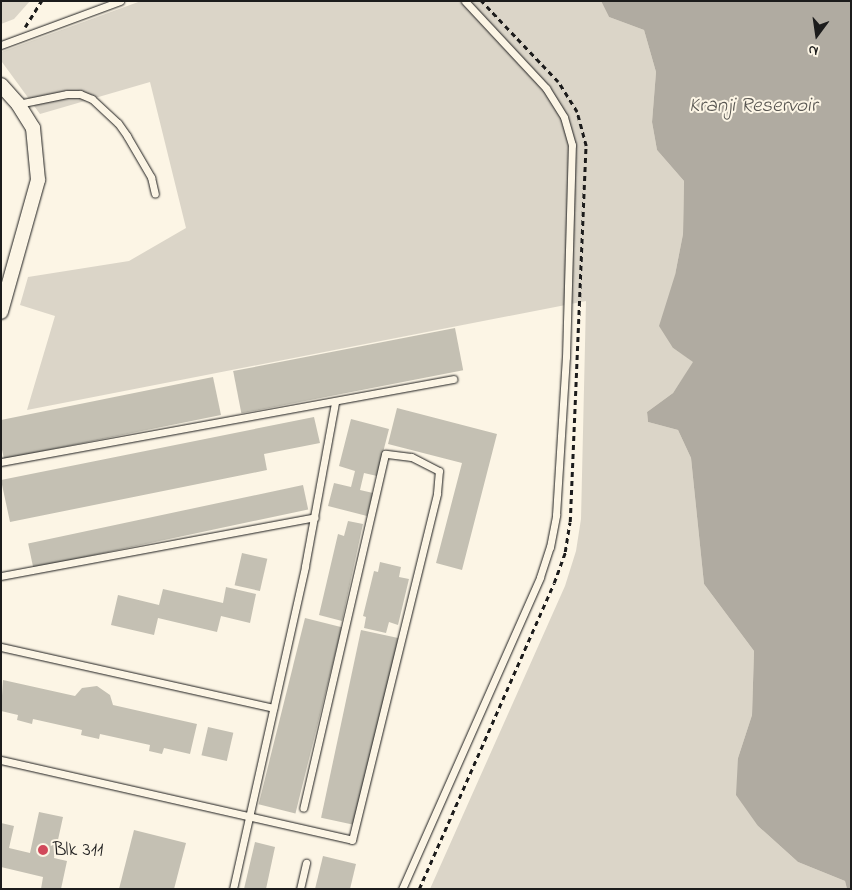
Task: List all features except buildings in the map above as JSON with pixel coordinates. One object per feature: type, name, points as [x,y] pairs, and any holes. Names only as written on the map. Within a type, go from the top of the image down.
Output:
[{"type":"street","points":[[1,85],[18,104],[33,128],[38,180],[1,312]]},
{"type":"lane","points":[[1,45],[120,1]]},
{"type":"lane","points":[[402,889],[540,577],[550,547],[556,515],[566,357],[572,145],[564,117],[546,88],[465,1]]},
{"type":"lane","points":[[18,104],[67,94],[80,94],[92,99],[118,123],[127,136],[151,177],[155,194]]},
{"type":"lane","points":[[1,462],[453,379]]},
{"type":"lane","points":[[233,889],[315,517],[335,402]]},
{"type":"lane","points":[[1,760],[248,818],[352,840],[437,493],[439,471],[411,457],[385,454],[303,808]]},
{"type":"lane","points":[[1,576],[315,517]]},
{"type":"lane","points":[[1,647],[273,708]]},
{"type":"lane","points":[[300,889],[306,863]]},
{"type":"path","points":[[18,39],[41,1]]},
{"type":"path","points":[[419,889],[554,582],[565,552],[570,522],[586,146],[577,112],[558,82],[481,1]]},
{"type":"shaded area","points":[[1,1],[30,1],[14,19],[1,24]]},
{"type":"shaded area","points":[[141,1],[601,1],[609,17],[644,30],[656,72],[652,122],[657,150],[684,181],[683,234],[675,275],[673,348],[694,362],[673,393],[647,412],[648,422],[678,430],[691,458],[704,584],[754,651],[752,715],[738,758],[758,826],[798,862],[845,881],[847,889],[430,889],[565,586],[576,551],[581,519],[586,301],[27,410],[55,316],[20,305],[28,277],[129,261],[186,228],[150,82],[40,114],[2,62],[1,52]]},
{"type":"water","name":"Kranji Reservoir","points":[[601,1],[851,1],[851,889],[847,889],[845,881],[798,862],[758,826],[736,795],[738,758],[752,715],[754,651],[704,584],[691,458],[678,430],[648,422],[647,412],[673,393],[693,362],[673,348],[659,326],[675,275],[683,234],[684,181],[657,150],[652,122],[656,72],[644,30],[609,17]]},
{"type":"place","name":"Blk 311","points":[[43,850]]}]
